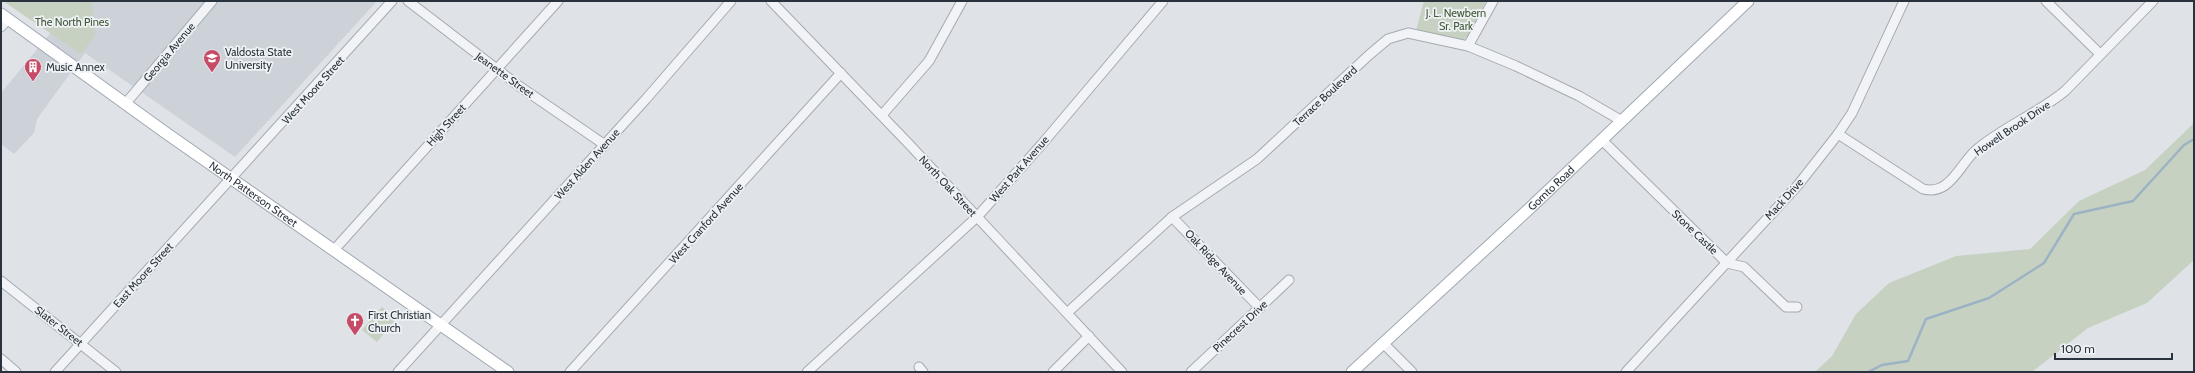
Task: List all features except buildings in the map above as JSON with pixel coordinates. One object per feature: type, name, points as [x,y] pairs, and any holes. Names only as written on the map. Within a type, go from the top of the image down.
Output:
[{"type":"main road","name":"Gornto Road","points":[[1352,372],[1602,140],[1748,1]]},
{"type":"main road","name":"North Patterson Street","points":[[3,20],[126,103],[508,372]]},
{"type":"street","name":"Georgia Avenue","points":[[126,103],[212,1]]},
{"type":"street","name":"West Moore Street","points":[[232,178],[392,1]]},
{"type":"street","name":"Jeanette Street","points":[[408,1],[497,69],[605,144]]},
{"type":"street","name":"High Street","points":[[334,250],[558,1]]},
{"type":"street","name":"West Alden Avenue","points":[[398,372],[605,144],[731,1]]},
{"type":"street","name":"North Oak Street","points":[[771,1],[882,115],[1122,372]]},
{"type":"street","points":[[882,115],[929,61],[962,1]]},
{"type":"street","name":"West Park Avenue","points":[[809,371],[976,217],[1042,144],[1163,1]]},
{"type":"street","points":[[1468,46],[1493,1]]},
{"type":"street","name":"Mack Drive","points":[[1626,372],[1798,185],[1838,134],[1852,113],[1904,1]]},
{"type":"street","points":[[2046,1],[2100,54]]},
{"type":"street","name":"Howell Brook Drive","points":[[1838,134],[1923,189],[1931,191],[1936,190],[1953,179],[1976,150],[2053,101],[2153,1]]},
{"type":"street","name":"Terrace Boulevard","points":[[1067,313],[1172,217],[1256,159],[1388,39],[1408,33],[1468,46],[1516,66],[1579,96],[1622,121]]},
{"type":"street","name":"West Cranford Avenue","points":[[570,372],[842,73]]},
{"type":"street","name":"Stone Castle","points":[[1602,140],[1727,262],[1744,267],[1786,306],[1797,307]]},
{"type":"street","name":"East Moore Street","points":[[55,372],[232,178]]},
{"type":"street","name":"Oak Ridge Avenue","points":[[1172,217],[1260,308]]},
{"type":"street","name":"Pinecrest Drive","points":[[1191,372],[1289,280]]},
{"type":"street","name":"Slater Street","points":[[1,281],[116,372]]},
{"type":"street","points":[[1053,372],[1089,336]]},
{"type":"street","points":[[1383,343],[1412,372]]},
{"type":"street","points":[[1,359],[16,372]]},
{"type":"shaded area","name":"Valdosta State University","points":[[12,1],[377,1],[235,157],[85,53],[37,119],[34,133],[14,154],[1,144],[1,93],[53,30]]},
{"type":"green space","name":"The North Pines","points":[[3,1],[92,1],[95,36],[81,54]]},
{"type":"green space","name":"J. L. Newbern Sr. Park","points":[[1424,1],[1484,1],[1485,3],[1469,35],[1463,40],[1416,31]]},
{"type":"green space","points":[[2194,123],[2194,260],[2147,303],[2088,328],[2032,372],[1815,372],[1832,356],[1856,314],[1889,283],[1956,256],[2030,249],[2079,201],[2145,170]]},
{"type":"green space","points":[[382,307],[396,319],[377,342],[362,330]]},
{"type":"waterway","points":[[1868,372],[1882,365],[1908,361],[1926,319],[1989,298],[2044,263],[2074,214],[2133,201],[2184,145],[2194,139]]},
{"type":"place","name":"Valdosta State University","points":[[212,73]]},
{"type":"place","name":"Music Annex","points":[[33,82]]},
{"type":"place","name":"First Christian Church","points":[[355,336]]}]
